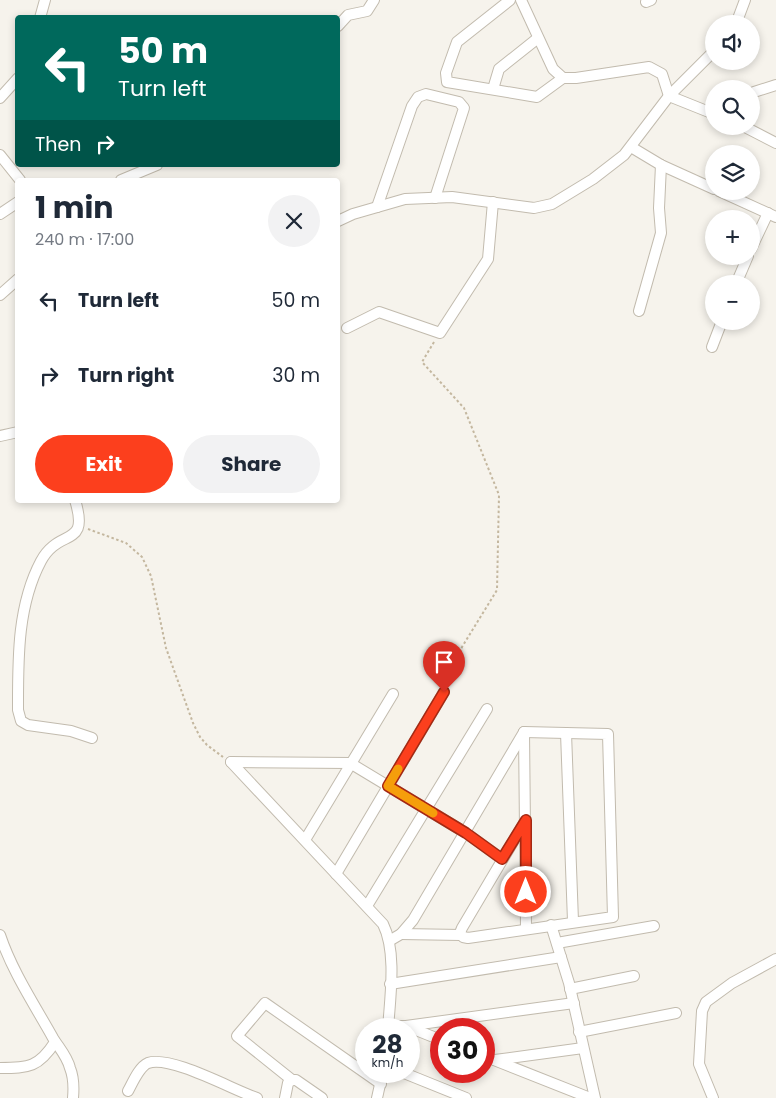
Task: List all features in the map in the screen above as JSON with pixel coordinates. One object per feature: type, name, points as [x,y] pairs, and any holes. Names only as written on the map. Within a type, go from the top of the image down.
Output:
[{"type":"street","points":[[41,15],[45,0]]},
{"type":"street","points":[[340,24],[348,14],[367,11],[374,0]]},
{"type":"street","points":[[510,0],[457,42],[446,73],[447,82],[537,97],[563,78],[576,78],[649,67],[662,74],[669,96]]},
{"type":"street","points":[[520,0],[553,69],[563,78]]},
{"type":"street","points":[[739,15],[745,0]]},
{"type":"street","points":[[493,89],[499,69],[538,38]]},
{"type":"street","points":[[340,220],[353,214],[405,199],[452,197],[534,208],[552,204],[593,180],[624,155],[669,96],[705,60]]},
{"type":"street","points":[[0,98],[15,81]]},
{"type":"street","points":[[760,90],[774,87]]},
{"type":"street","points":[[377,207],[412,106],[418,98],[426,94],[459,102],[464,108],[435,198]]},
{"type":"street","points":[[669,96],[705,110]]},
{"type":"street","points":[[760,135],[776,143]]},
{"type":"street","points":[[631,147],[661,165],[705,185]]},
{"type":"street","points":[[0,156],[18,178]]},
{"type":"street","points":[[639,311],[661,233],[659,208],[661,165]]},
{"type":"street","points":[[126,178],[152,167]]},
{"type":"street","points":[[739,200],[772,215],[760,234]]},
{"type":"street","points":[[347,328],[379,312],[440,333],[488,259],[493,202]]},
{"type":"street","points":[[0,214],[15,204]]},
{"type":"street","points":[[0,296],[15,282]]},
{"type":"street","points":[[712,347],[719,330]]},
{"type":"street","points":[[0,436],[15,433]]},
{"type":"street","points":[[76,503],[80,526],[74,534],[48,550],[36,570],[29,590],[20,640],[18,710],[21,721],[28,725],[71,731],[92,738]]},
{"type":"street","points":[[336,874],[444,692]]},
{"type":"street","points":[[305,840],[393,694]]},
{"type":"street","points":[[368,906],[487,709]]},
{"type":"street","points":[[401,934],[461,935],[468,938],[526,928],[613,917],[608,734],[524,732]]},
{"type":"street","points":[[524,732],[526,928]]},
{"type":"street","points":[[389,941],[401,934],[413,920],[524,732]]},
{"type":"street","points":[[566,733],[573,922]]},
{"type":"street","points":[[231,762],[350,763],[466,833],[502,859]]},
{"type":"street","points":[[231,762],[383,924],[389,941],[388,1018]]},
{"type":"street","points":[[461,935],[462,928],[526,820]]},
{"type":"street","points":[[551,925],[574,1003],[595,1098]]},
{"type":"street","points":[[557,944],[654,926]]},
{"type":"street","points":[[0,935],[6,953],[55,1042],[66,1057],[73,1078],[73,1098]]},
{"type":"street","points":[[390,984],[561,957]]},
{"type":"street","points":[[713,1098],[699,1064],[702,1011],[706,1002],[732,983],[776,959]]},
{"type":"street","points":[[570,989],[634,976]]},
{"type":"street","points":[[322,1098],[292,1080],[237,1036],[265,1003],[381,1084],[377,1098]]},
{"type":"street","points":[[420,1024],[574,1003]]},
{"type":"street","points":[[579,1032],[676,1013]]},
{"type":"street","points":[[0,1068],[24,1066],[40,1062],[55,1042]]},
{"type":"street","points":[[495,1057],[583,1048]]},
{"type":"street","points":[[495,1060],[590,1098]]},
{"type":"street","points":[[128,1091],[145,1065],[161,1062],[200,1073],[257,1098]]},
{"type":"street","points":[[420,1079],[466,1098]]},
{"type":"street","points":[[285,1098],[288,1083],[292,1080]]},
{"type":"path","points":[[440,333],[422,362],[464,408],[499,495],[497,590],[462,647],[458,666]]},
{"type":"path","points":[[80,526],[126,543],[142,557],[151,576],[169,656],[196,730],[206,745],[231,762]]},
{"type":"slow traffic","points":[[398,769],[388,786],[433,813]]},
{"type":"route","points":[[444,692],[388,786],[466,833],[502,859],[526,820],[526,892]]}]
